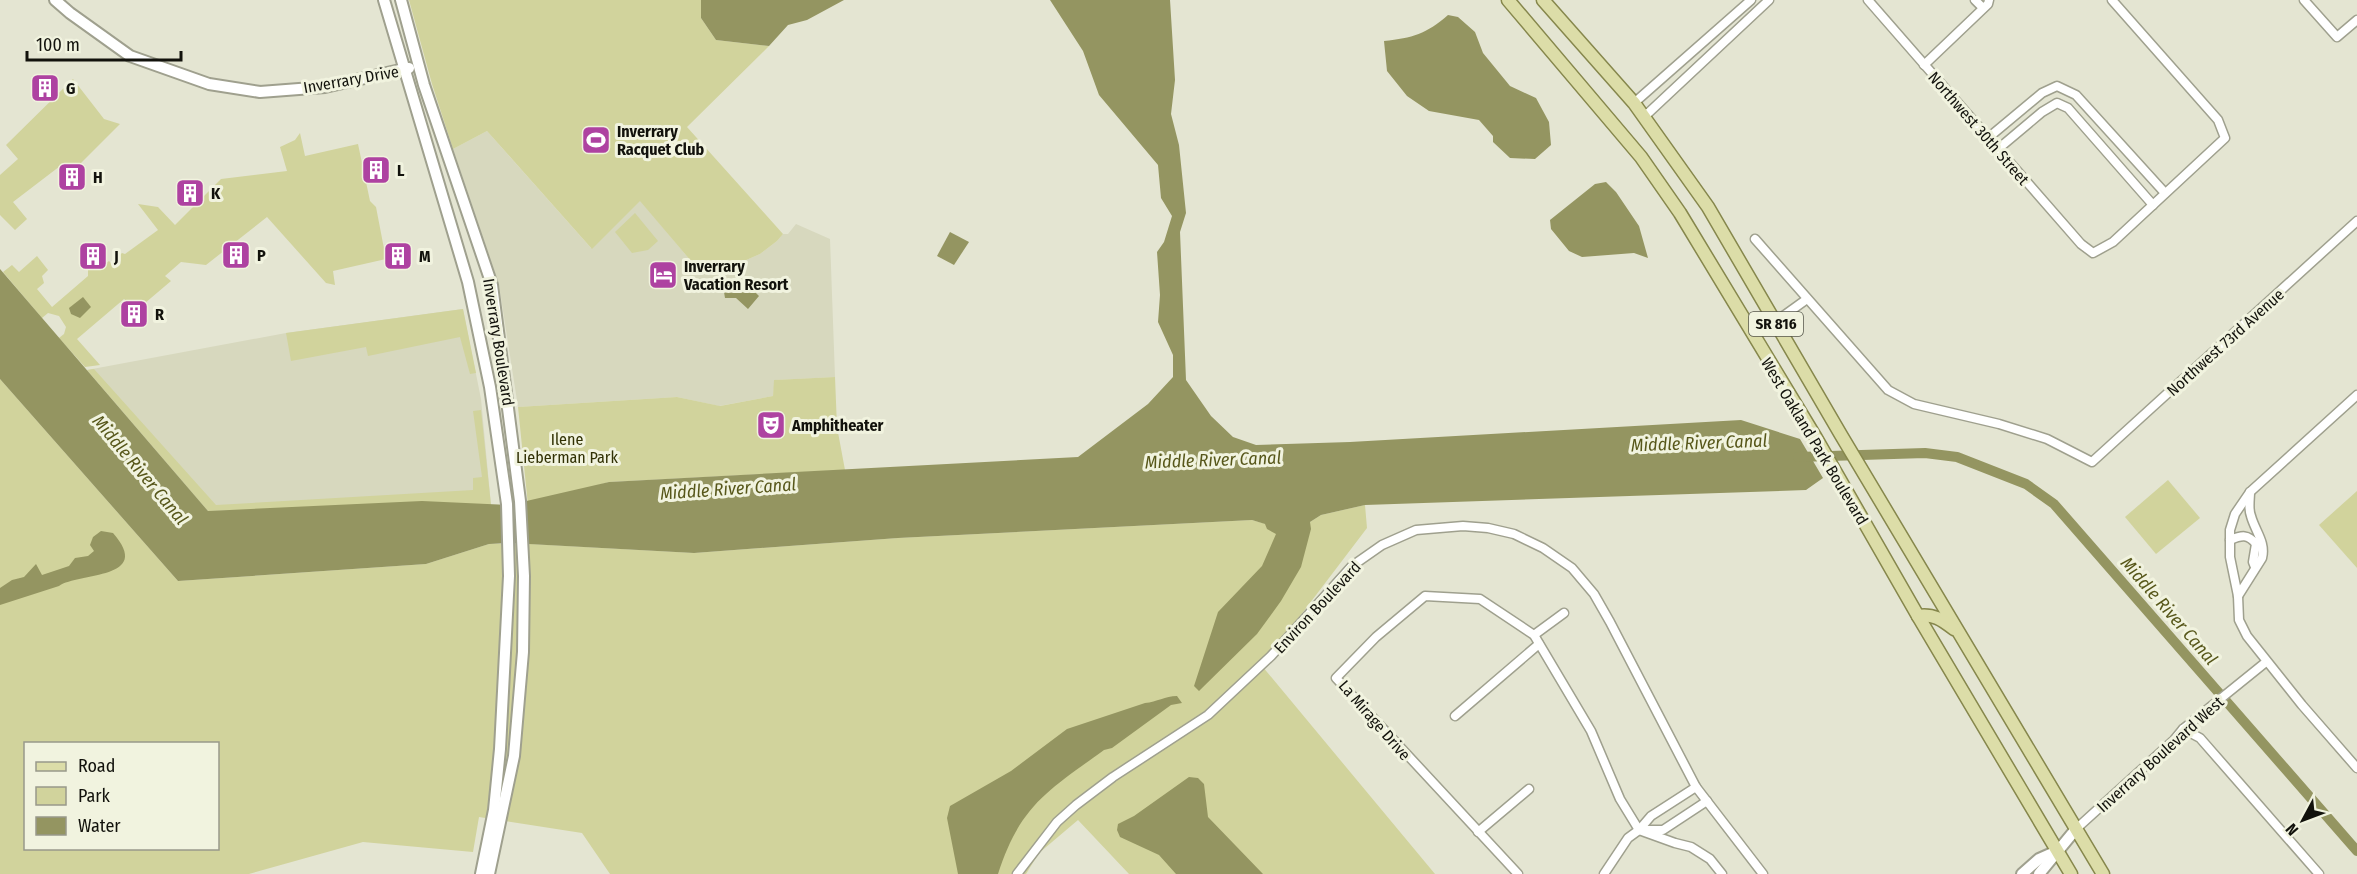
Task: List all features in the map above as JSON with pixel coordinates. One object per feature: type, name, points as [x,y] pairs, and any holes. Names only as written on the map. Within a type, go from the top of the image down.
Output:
[{"type":"main road","name":"West Oakland Park Boulevard","points":[[1508,0],[1610,118],[1662,186],[1816,438],[1918,616],[2071,874]]},
{"type":"main road","name":"West Oakland Park Boulevard","points":[[1543,0],[1634,103],[1708,207],[1872,488],[2103,874]]},
{"type":"main road","points":[[1918,616],[1931,615],[1959,633]]},
{"type":"street","name":"Inverrary Drive","points":[[55,0],[130,56],[208,84],[260,92],[325,87],[419,65]]},
{"type":"street","name":"Inverrary Boulevard","points":[[384,0],[468,282],[490,387],[507,504],[509,576],[500,749],[494,810],[481,874]]},
{"type":"street","name":"Inverrary Boulevard","points":[[401,0],[419,65],[492,285],[520,501],[524,546],[523,652],[514,756],[489,874]]},
{"type":"street","points":[[1634,103],[1751,0]]},
{"type":"street","points":[[1644,117],[1769,0]]},
{"type":"street","name":"Northwest 30th Street","points":[[1868,0],[2081,244],[2093,253],[2113,242],[2153,205]]},
{"type":"street","points":[[1975,0],[1983,9]]},
{"type":"street","points":[[1924,65],[1983,9],[1989,0]]},
{"type":"street","points":[[1998,149],[2038,115],[2057,103],[2067,108],[2153,205],[2225,138],[2218,120],[2112,0]]},
{"type":"street","points":[[2304,0],[2337,37],[2357,20]]},
{"type":"street","points":[[1988,138],[2042,93],[2057,86],[2076,95],[2165,193]]},
{"type":"street","name":"Northwest 73rd Avenue","points":[[1807,299],[1888,390],[1903,399],[2047,439],[2092,462],[2357,221]]},
{"type":"street","points":[[1755,239],[1807,299],[1776,322]]},
{"type":"street","points":[[2357,395],[2250,492],[2235,514],[2230,530],[2230,557],[2240,620],[2247,636],[2266,662],[2357,768]]},
{"type":"street","points":[[2238,596],[2264,551],[2250,514],[2250,492]]},
{"type":"street","name":"Environ Boulevard","points":[[1017,874],[1057,822],[1076,806],[1113,777],[1208,715],[1271,656],[1352,566],[1382,545],[1416,530],[1463,526],[1488,528],[1514,534],[1543,548],[1572,568],[1594,594],[1610,622],[1696,787],[1763,874]]},
{"type":"street","points":[[2230,540],[2241,535],[2251,537],[2256,544],[2253,562],[2255,567]]},
{"type":"street","name":"La Mirage Drive","points":[[1518,874],[1336,678],[1376,637],[1425,596],[1480,599],[1534,635],[1591,731],[1620,799],[1639,830]]},
{"type":"street","points":[[1534,635],[1564,613]]},
{"type":"street","points":[[1455,716],[1539,644]]},
{"type":"street","name":"Inverrary Boulevard West","points":[[2039,874],[2076,829],[2174,740],[2183,729],[2266,662]]},
{"type":"street","points":[[2183,729],[2200,738],[2319,874]]},
{"type":"street","points":[[1604,874],[1628,838],[1639,830],[1651,816],[1696,787]]},
{"type":"street","points":[[1478,832],[1528,789]]},
{"type":"street","points":[[1639,830],[1663,830],[1707,801]]},
{"type":"street","points":[[1639,830],[1675,843],[1691,846],[1710,859],[1722,874]]},
{"type":"street","name":"Inverrary Boulevard West","points":[[2022,874],[2039,859],[2058,851]]},
{"type":"shaded area","name":"Inverrary Vacation Resort","points":[[487,131],[591,248],[640,200],[691,261],[716,265],[744,261],[760,254],[783,234],[788,234],[796,224],[830,239],[835,377],[775,380],[773,396],[719,406],[677,397],[518,407],[499,285],[453,149]]},
{"type":"shaded area","points":[[463,309],[481,399],[491,505],[422,501],[208,511],[87,370],[286,333]]},
{"type":"green space","name":"Inverrary Racquet Club","points":[[409,0],[701,0],[701,18],[716,40],[769,46],[687,127],[783,234],[760,254],[744,261],[716,265],[691,261],[640,201],[592,249],[487,131],[453,149]]},
{"type":"green space","points":[[73,79],[104,119],[120,124],[73,171],[64,163],[13,202],[27,219],[15,230],[0,215],[0,175],[18,159],[6,145]]},
{"type":"green space","points":[[300,133],[305,156],[358,144],[370,201],[376,207],[386,259],[333,271],[335,285],[326,283],[267,217],[206,265],[181,262],[165,276],[171,281],[138,309],[124,299],[77,339],[100,365],[85,367],[59,338],[64,334],[66,327],[59,316],[48,313],[42,318],[3,272],[12,265],[19,272],[37,256],[48,270],[42,276],[44,283],[37,289],[52,307],[88,276],[88,270],[95,265],[93,261],[98,257],[105,264],[109,261],[111,263],[122,253],[125,254],[158,230],[138,204],[158,207],[175,225],[221,179],[287,171],[280,147],[295,140]]},
{"type":"green space","points":[[635,213],[658,241],[648,250],[632,253],[615,232]]},
{"type":"green space","points":[[463,309],[476,373],[470,374],[460,337],[368,356],[366,347],[291,361],[286,333]]},
{"type":"green space","points":[[94,369],[216,505],[473,490],[473,478],[482,477],[473,411],[481,410],[491,505],[208,511],[87,370]]},
{"type":"green space","name":"Ilene Lieberman Park","points":[[835,377],[837,427],[845,470],[609,482],[528,505],[518,407],[677,397],[720,406],[773,396],[774,380]]},
{"type":"green space","points":[[0,379],[178,581],[426,564],[489,544],[694,553],[898,538],[1252,520],[1266,524],[1310,522],[1321,515],[1365,505],[1367,528],[1262,666],[1435,874],[1129,874],[1078,820],[1039,853],[1026,874],[610,874],[582,833],[479,817],[473,852],[363,842],[249,874],[0,874]]},
{"type":"green space","points":[[2168,480],[2200,518],[2156,554],[2125,517]]},
{"type":"green space","points":[[2357,491],[2357,568],[2319,525]]},
{"type":"water","points":[[701,0],[844,0],[807,20],[788,25],[769,46],[716,40],[701,18]]},
{"type":"water","points":[[1050,0],[1170,0],[1175,80],[1171,114],[1179,145],[1186,213],[1180,232],[1186,380],[1211,416],[1233,437],[1256,445],[1350,442],[1741,420],[1800,439],[1823,478],[1806,490],[1365,505],[1321,515],[1310,522],[1311,529],[1301,567],[1281,601],[1257,634],[1199,691],[1194,686],[1218,612],[1262,566],[1276,534],[1267,529],[1265,524],[1252,520],[898,538],[694,553],[510,543],[489,544],[426,564],[178,581],[0,379],[0,269],[208,511],[422,501],[509,505],[609,482],[1078,457],[1148,404],[1173,377],[1173,355],[1158,322],[1160,295],[1157,252],[1164,242],[1172,216],[1161,198],[1158,165],[1099,95],[1083,51]]},
{"type":"water","points":[[1448,15],[1458,17],[1475,32],[1483,53],[1510,86],[1536,98],[1549,122],[1551,145],[1535,159],[1510,158],[1493,142],[1493,136],[1479,120],[1429,111],[1407,96],[1387,71],[1384,41],[1419,34],[1433,27]]},
{"type":"water","points":[[1606,182],[1616,192],[1639,226],[1648,258],[1634,253],[1582,257],[1569,251],[1551,229],[1550,220],[1595,184]]},
{"type":"water","points":[[950,232],[969,242],[954,265],[937,256]]},
{"type":"water","points":[[733,280],[749,286],[759,296],[748,309],[736,298],[725,298],[723,286]]},
{"type":"water","points":[[83,297],[91,307],[80,318],[71,314],[69,308]]},
{"type":"water","points":[[101,531],[113,533],[123,548],[125,559],[119,567],[0,605],[0,588],[12,580],[24,577],[36,564],[42,575],[69,566],[75,558],[88,556],[94,551],[90,545],[93,537]]},
{"type":"water","points":[[1177,696],[1182,703],[1171,705],[1112,748],[1104,750],[1039,801],[1016,831],[998,874],[958,874],[947,818],[950,806],[1011,771],[1067,729],[1145,703]]},
{"type":"water","points":[[1189,777],[1198,778],[1204,784],[1208,817],[1263,874],[1176,874],[1159,855],[1120,837],[1117,830],[1118,824],[1134,816]]},
{"type":"waterway","name":"Middle River Canal","points":[[1798,457],[1925,453],[1957,457],[2026,484],[2054,504],[2357,851]]},
{"type":"place","name":"G","points":[[45,88]]},
{"type":"place","name":"Inverrary Racquet Club","points":[[596,140]]},
{"type":"place","name":"L","points":[[376,170]]},
{"type":"place","name":"H","points":[[72,177]]},
{"type":"place","name":"K","points":[[190,193]]},
{"type":"place","name":"P","points":[[236,255]]},
{"type":"place","name":"J","points":[[93,256]]},
{"type":"place","name":"M","points":[[398,256]]},
{"type":"place","name":"Inverrary Vacation Resort","points":[[663,275]]},
{"type":"place","name":"R","points":[[134,314]]},
{"type":"place","name":"Amphitheater","points":[[771,425]]}]
